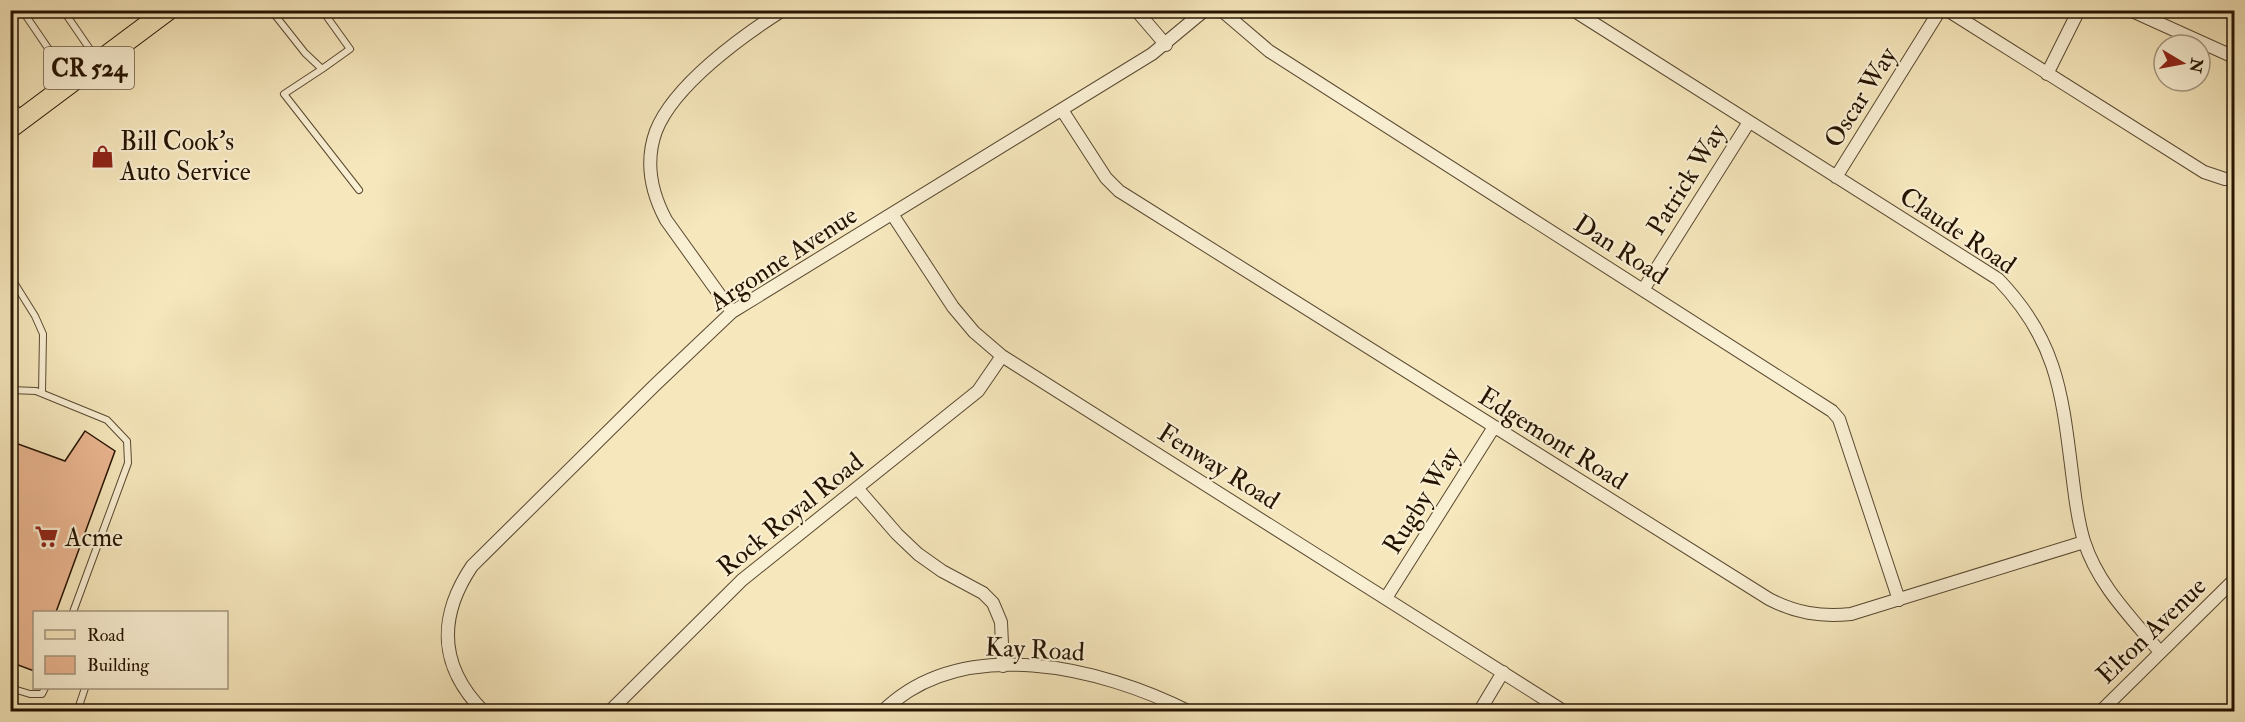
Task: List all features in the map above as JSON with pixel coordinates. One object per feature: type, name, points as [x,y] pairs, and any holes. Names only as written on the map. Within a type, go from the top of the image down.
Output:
[{"type":"main road","name":"CR 524","points":[[17,123],[168,10]]},
{"type":"street","points":[[732,312],[666,220],[657,203],[652,188],[651,149],[657,130],[667,111],[691,82],[730,47],[783,10]]},
{"type":"street","points":[[1136,10],[1166,45]]},
{"type":"street","name":"Argonne Avenue","points":[[484,711],[471,699],[460,682],[452,664],[448,644],[448,621],[453,599],[461,583],[472,566],[655,384],[732,312],[1166,45],[1204,10]]},
{"type":"street","name":"Dan Road","points":[[1221,10],[1269,51],[1832,411],[1839,419],[1899,600]]},
{"type":"street","name":"Claude Road","points":[[1573,10],[1998,279],[2013,295],[2031,319],[2046,345],[2056,373],[2063,402],[2079,522],[2084,542],[2109,592],[2160,652]]},
{"type":"street","name":"Oscar Way","points":[[1836,177],[1940,10]]},
{"type":"street","points":[[1947,10],[2204,172],[2225,179],[2235,179]]},
{"type":"street","points":[[2047,74],[2079,10]]},
{"type":"street","points":[[2130,10],[2235,57]]},
{"type":"street","name":"Edgemont Road","points":[[1062,110],[1106,178],[1119,191],[1769,599],[1787,608],[1807,614],[1829,616],[1851,614],[2084,542]]},
{"type":"street","name":"Patrick Way","points":[[1643,290],[1749,122]]},
{"type":"street","name":"Fenway Road","points":[[892,214],[953,307],[974,332],[1002,357],[1564,711]]},
{"type":"street","name":"Rock Royal Road","points":[[609,711],[742,580],[978,391],[1002,357]]},
{"type":"street","name":"Rugby Way","points":[[1386,598],[1494,427]]},
{"type":"street","points":[[857,488],[897,534],[918,554],[942,571],[983,593],[993,603],[1001,622],[1003,666]]},
{"type":"street","name":"Elton Avenue","points":[[2100,711],[2235,580]]},
{"type":"street","name":"Kay Road","points":[[882,711],[901,694],[923,681],[944,673],[965,668],[1003,666],[1053,668],[1122,682],[1190,711]]},
{"type":"street","points":[[1479,711],[1503,672]]},
{"type":"lane","points":[[22,10],[71,82]]},
{"type":"lane","points":[[63,10],[98,61]]},
{"type":"lane","points":[[271,10],[305,53],[322,69]]},
{"type":"lane","points":[[322,10],[351,48],[284,94],[360,190]]},
{"type":"lane","points":[[10,101],[17,123]]},
{"type":"lane","points":[[10,276],[35,316],[43,334],[42,393]]},
{"type":"lane","points":[[10,390],[36,391],[106,420],[128,441],[129,463],[73,611]]},
{"type":"lane","points":[[10,688],[36,694],[42,694],[44,689]]},
{"type":"lane","points":[[76,711],[84,689]]},
{"type":"building","name":"Acme","points":[[85,431],[115,451],[56,611],[33,611],[33,671],[10,662],[10,441],[65,461]]},
{"type":"place","name":"Bill Cook's Auto Service","points":[[102,156]]},
{"type":"place","name":"Acme","points":[[47,537]]}]
